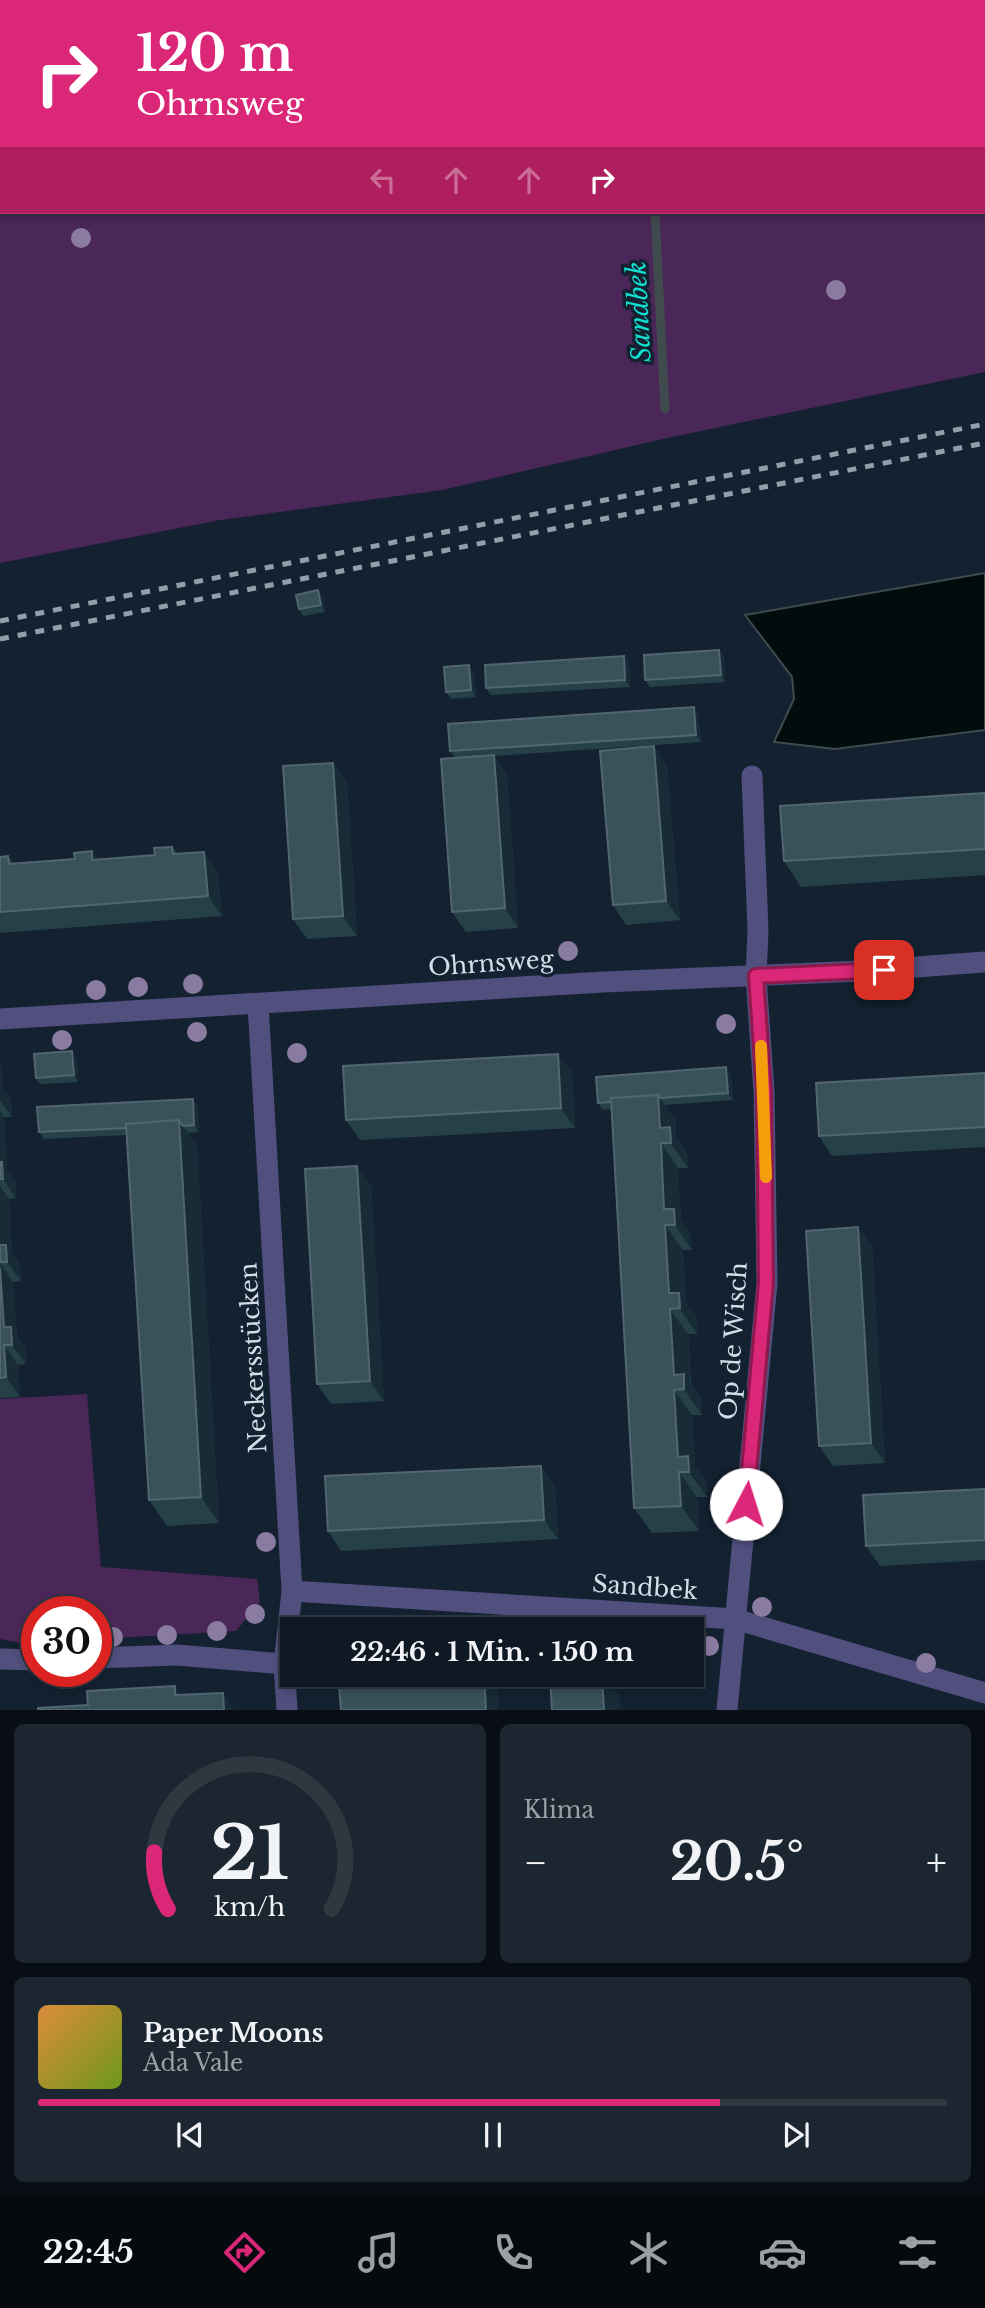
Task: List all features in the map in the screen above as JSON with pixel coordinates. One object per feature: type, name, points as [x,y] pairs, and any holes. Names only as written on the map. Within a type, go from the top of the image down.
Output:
[{"type":"street","name":"Op de Wisch","points":[[727,1710],[766,1283],[764,1092],[756,976],[758,930],[752,776]]},
{"type":"street","name":"Ohrnsweg","points":[[0,1019],[985,962]]},
{"type":"street","name":"Neckersstücken","points":[[258,1004],[292,1591],[289,1617]]},
{"type":"street","name":"Sandbek","points":[[292,1591],[735,1619],[985,1693]]},
{"type":"street","points":[[112,1657],[177,1655],[280,1664]]},
{"type":"street","points":[[0,1659],[21,1660]]},
{"type":"street","name":"Neckersstücken","points":[[286,1687],[287,1710]]},
{"type":"shaded area","points":[[0,214],[985,214],[985,372],[667,438],[442,490],[220,520],[0,563]]},
{"type":"shaded area","points":[[985,573],[985,730],[835,749],[774,742],[794,699],[792,677],[745,615]]},
{"type":"shaded area","points":[[87,1394],[101,1567],[257,1579],[260,1602],[236,1631],[112,1638],[112,1596],[21,1596],[21,1643],[0,1639],[0,1399]]},
{"type":"building","points":[[318,590],[321,605],[299,609],[296,595]]},
{"type":"building","points":[[719,650],[721,675],[645,680],[644,655]]},
{"type":"building","points":[[624,656],[625,680],[486,688],[485,665]]},
{"type":"building","points":[[469,665],[471,690],[446,692],[444,667]]},
{"type":"building","points":[[694,707],[696,735],[450,751],[448,724]]},
{"type":"building","points":[[654,746],[666,901],[613,905],[600,751]]},
{"type":"building","points":[[494,755],[505,908],[452,912],[441,759]]},
{"type":"building","points":[[333,763],[343,916],[293,919],[283,766]]},
{"type":"building","points":[[985,793],[985,849],[784,861],[780,806]]},
{"type":"building","points":[[172,847],[173,854],[204,852],[208,896],[0,912],[0,857],[8,856],[9,864],[75,859],[74,853],[92,851],[92,860],[155,855],[154,848]]},
{"type":"building","points":[[72,1051],[74,1075],[36,1078],[34,1054]]},
{"type":"building","points":[[558,1054],[561,1108],[346,1120],[343,1066]]},
{"type":"building","points":[[726,1067],[728,1093],[611,1098],[611,1102],[598,1103],[596,1077]]},
{"type":"building","points":[[985,1073],[985,1127],[819,1136],[816,1083]]},
{"type":"building","points":[[658,1095],[660,1128],[670,1127],[671,1143],[661,1143],[664,1209],[674,1209],[675,1225],[665,1225],[669,1293],[679,1293],[680,1308],[670,1309],[674,1375],[684,1374],[684,1389],[674,1390],[678,1457],[688,1456],[689,1472],[679,1472],[681,1506],[634,1508],[611,1098]]},
{"type":"building","points":[[193,1099],[194,1125],[183,1126],[179,1120],[126,1124],[126,1128],[39,1132],[37,1107]]},
{"type":"building","points":[[179,1120],[201,1497],[149,1500],[126,1124]]},
{"type":"building","points":[[2,1162],[3,1179],[0,1179]]},
{"type":"building","points":[[357,1166],[370,1381],[317,1384],[305,1169]]},
{"type":"building","points":[[858,1227],[871,1443],[819,1446],[806,1231]]},
{"type":"building","points":[[0,1245],[6,1245],[7,1262],[0,1262]]},
{"type":"building","points":[[0,1268],[4,1327],[11,1327],[12,1345],[4,1345],[6,1377],[0,1378]]},
{"type":"building","points":[[541,1466],[544,1520],[328,1531],[325,1476]]},
{"type":"building","points":[[985,1489],[985,1540],[866,1546],[863,1495]]},
{"type":"building","points":[[175,1686],[175,1695],[223,1693],[224,1710],[38,1710],[88,1705],[87,1691]]},
{"type":"building","points":[[339,1687],[485,1687],[486,1710],[341,1710]]},
{"type":"building","points":[[551,1687],[603,1687],[604,1710],[552,1710]]},
{"type":"waterway","name":"Sandbek","points":[[655,214],[665,409]]},
{"type":"railway","points":[[0,621],[985,424]]},
{"type":"railway","points":[[0,639],[985,443]]},
{"type":"slow traffic","points":[[761,1046],[766,1177]]},
{"type":"route","points":[[746,1504],[766,1283],[764,1092],[756,976],[884,970]]}]
